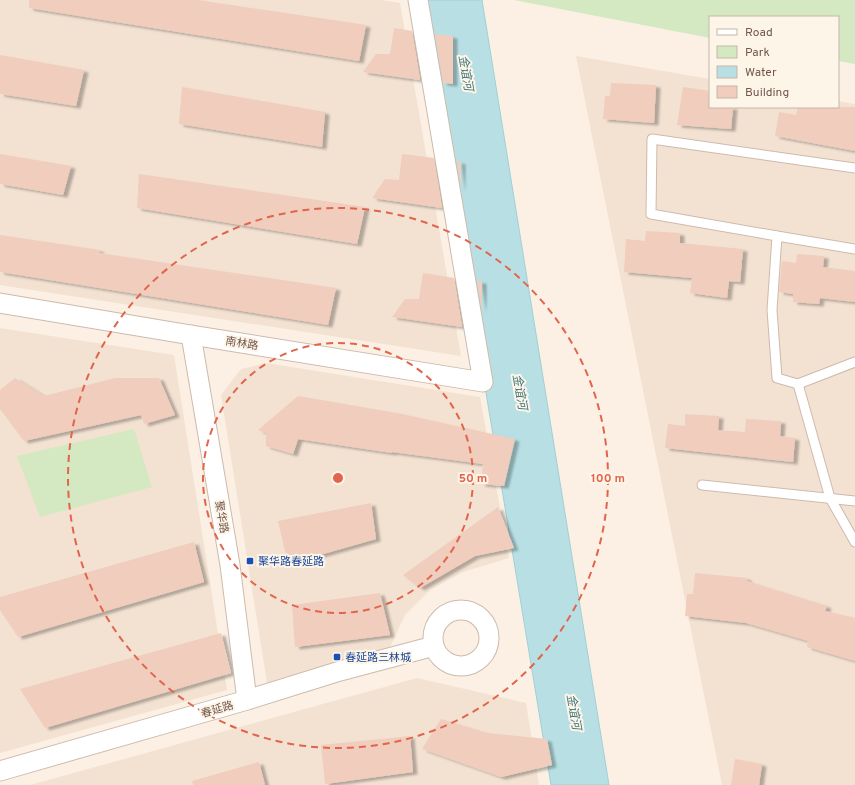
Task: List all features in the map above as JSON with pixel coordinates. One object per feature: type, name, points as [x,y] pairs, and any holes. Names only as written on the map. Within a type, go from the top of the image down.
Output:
[{"type":"street","name":"南林路","points":[[0,303],[483,382],[418,0]]},
{"type":"street","name":"聚华路","points":[[191,335],[230,565],[247,700]]},
{"type":"street","name":"春延路","points":[[0,771],[247,700],[340,671],[434,646]]},
{"type":"lane","points":[[855,168],[652,139],[651,214],[855,249]]},
{"type":"lane","points":[[777,236],[772,310],[777,378],[798,384],[855,362]]},
{"type":"lane","points":[[798,384],[830,498],[855,542]]},
{"type":"lane","points":[[702,485],[855,501]]},
{"type":"shaded area","points":[[0,0],[382,0],[400,3],[461,356],[0,285]]},
{"type":"shaded area","points":[[576,56],[709,79],[709,108],[839,108],[839,101],[855,104],[855,785],[722,785]]},
{"type":"shaded area","points":[[0,328],[174,355],[227,690],[0,753]]},
{"type":"shaded area","points":[[266,363],[480,397],[509,558],[463,572],[430,590],[405,615],[390,647],[267,683],[221,395],[241,369]]},
{"type":"shaded area","points":[[417,678],[526,703],[539,785],[30,785]]},
{"type":"green space","points":[[514,0],[855,0],[855,64],[839,61],[839,16],[709,16],[709,38]]},
{"type":"green space","points":[[134,429],[152,487],[40,517],[17,456]]},
{"type":"water","name":"金谊河","points":[[421,0],[482,0],[609,785],[551,785]]},
{"type":"building","points":[[29,0],[198,0],[366,25],[359,61],[29,8]]},
{"type":"building","points":[[394,28],[412,31],[420,80],[363,72],[376,54],[390,54]]},
{"type":"building","points":[[435,34],[453,36],[453,84],[443,83]]},
{"type":"building","points":[[0,55],[84,70],[76,106],[0,94]]},
{"type":"building","points":[[611,83],[656,85],[654,123],[603,119],[605,96],[610,96]]},
{"type":"building","points":[[182,87],[325,112],[322,147],[179,124]]},
{"type":"building","points":[[683,87],[709,91],[709,108],[733,108],[731,129],[677,125]]},
{"type":"building","points":[[855,107],[855,151],[775,136],[779,112],[796,115],[798,108]]},
{"type":"building","points":[[0,154],[71,166],[63,195],[0,184]]},
{"type":"building","points":[[402,154],[434,158],[442,208],[372,198],[385,179],[399,180]]},
{"type":"building","points":[[457,161],[461,162],[461,190]]},
{"type":"building","points":[[139,174],[365,207],[357,244],[137,208]]},
{"type":"building","points":[[646,231],[680,233],[680,243],[743,249],[740,282],[729,281],[727,298],[690,293],[692,278],[624,272],[626,239],[645,241]]},
{"type":"building","points":[[0,235],[100,250],[99,253],[336,288],[328,325],[0,272]]},
{"type":"building","points":[[797,254],[824,256],[823,267],[855,271],[855,302],[820,298],[819,304],[793,302],[793,294],[779,292],[782,261],[796,263]]},
{"type":"building","points":[[423,273],[454,278],[462,327],[392,317],[405,299],[419,299]]},
{"type":"building","points":[[477,281],[482,281],[482,310]]},
{"type":"building","points":[[15,378],[44,396],[115,378],[159,378],[175,415],[144,424],[141,415],[24,441],[0,409],[0,390]]},
{"type":"building","points":[[298,396],[402,414],[515,439],[504,486],[481,484],[483,464],[392,453],[298,439],[293,454],[266,446],[266,433],[258,430]]},
{"type":"building","points":[[685,414],[719,416],[718,430],[745,432],[746,419],[781,421],[780,436],[795,438],[793,462],[665,448],[668,424],[685,426]]},
{"type":"building","points":[[371,503],[376,539],[288,564],[278,521]]},
{"type":"building","points":[[498,507],[514,548],[475,556],[420,588],[403,575]]},
{"type":"building","points":[[194,542],[204,582],[18,637],[0,610],[0,597]]},
{"type":"building","points":[[695,573],[747,578],[747,581],[827,606],[825,611],[855,618],[855,661],[807,647],[808,641],[746,623],[685,616],[687,594],[693,594]]},
{"type":"building","points":[[380,593],[390,635],[295,647],[292,605]]},
{"type":"building","points":[[221,633],[231,673],[45,728],[20,689]]},
{"type":"building","points":[[441,719],[487,733],[547,739],[552,765],[501,777],[422,749]]},
{"type":"building","points":[[410,736],[413,772],[325,784],[321,745]]},
{"type":"building","points":[[735,759],[762,764],[759,785],[731,785]]},
{"type":"building","points":[[259,762],[265,785],[193,785],[192,781]]},
{"type":"place","name":"聚华路春延路","points":[[250,561]]},
{"type":"place","name":"春延路三林城","points":[[337,657]]}]
